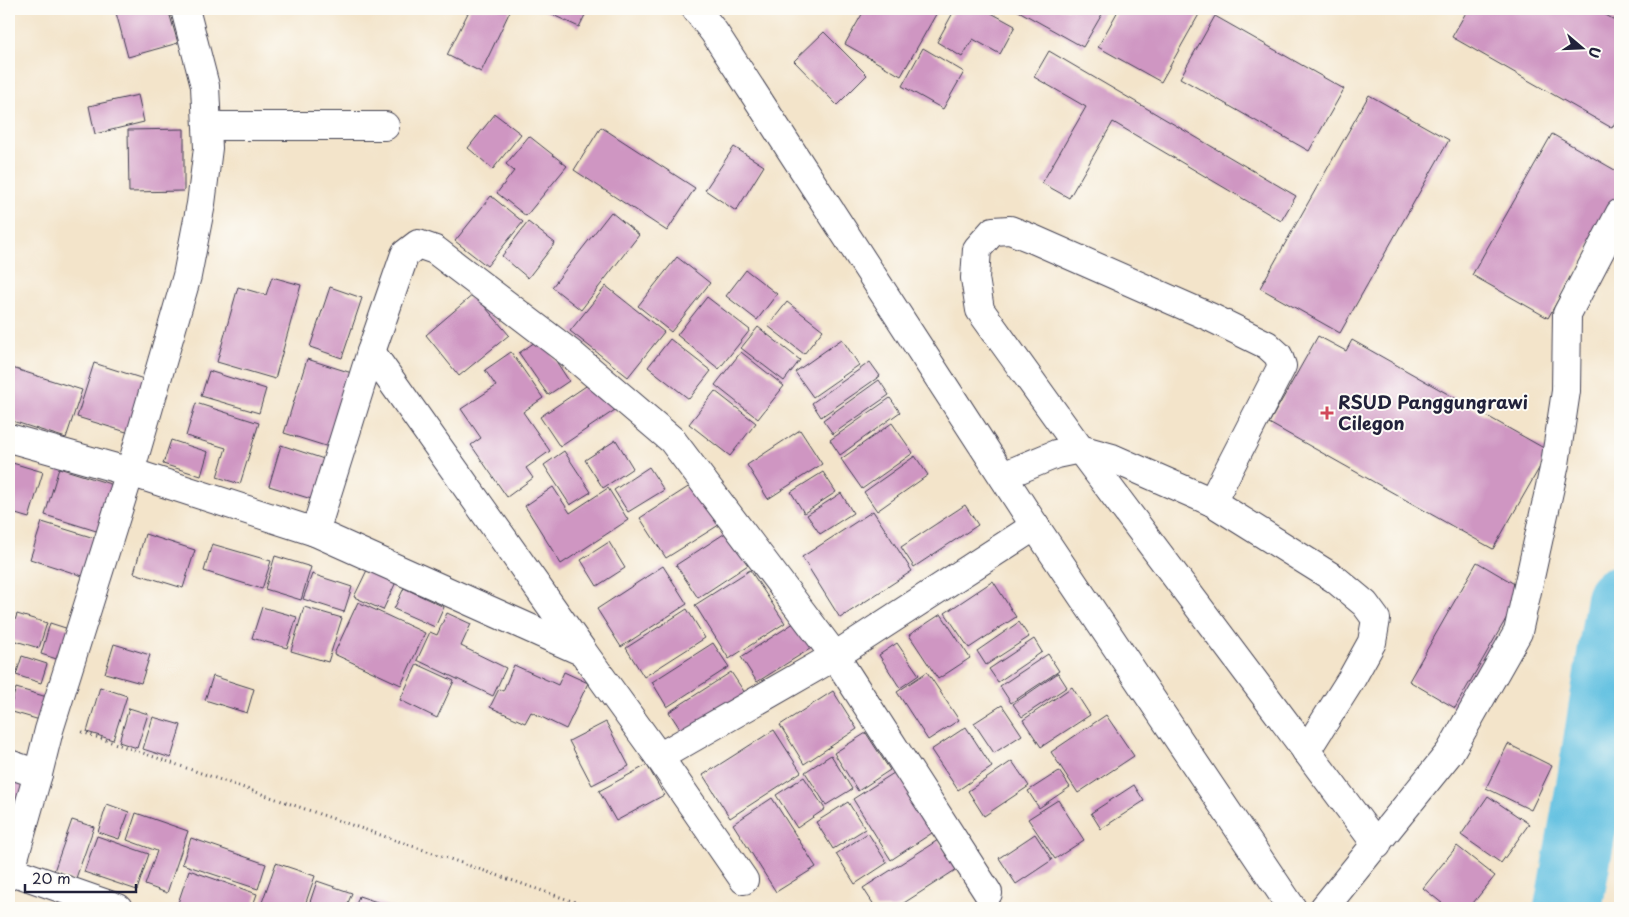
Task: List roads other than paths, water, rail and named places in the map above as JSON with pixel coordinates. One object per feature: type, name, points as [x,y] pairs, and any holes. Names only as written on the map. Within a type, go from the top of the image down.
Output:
[{"type":"street","points":[[118,908],[9,872],[51,726],[130,472],[187,276],[201,204],[208,148],[208,126],[205,86],[186,9]]},
{"type":"street","points":[[696,9],[719,41],[1036,526],[1292,908]]},
{"type":"street","points":[[208,126],[385,126]]},
{"type":"street","points":[[1324,908],[1377,845],[1450,752],[1518,632],[1555,464],[1566,391],[1566,314],[1620,213]]},
{"type":"street","points":[[1212,502],[1282,366],[1278,355],[1267,345],[1210,317],[1032,239],[1010,230],[994,231],[977,249],[975,278],[980,310],[1080,449],[1377,845]]},
{"type":"street","points":[[315,532],[371,352],[405,254],[418,244],[435,250],[570,354],[672,440],[835,656],[988,893]]},
{"type":"street","points":[[371,352],[744,880]]},
{"type":"street","points":[[9,438],[130,472],[315,532],[583,652]]},
{"type":"street","points":[[1003,476],[1056,454],[1080,449],[1112,458],[1212,502],[1335,579],[1365,604],[1376,618],[1372,642],[1352,678],[1306,751]]},
{"type":"street","points":[[659,758],[835,656],[1036,526]]},
{"type":"street","points":[[9,764],[40,767]]},
{"type":"waterway","points":[[1568,908],[1620,599]]},
{"type":"place","name":"RSUD Panggungrawi Cilegon","points":[[1327,413]]}]
